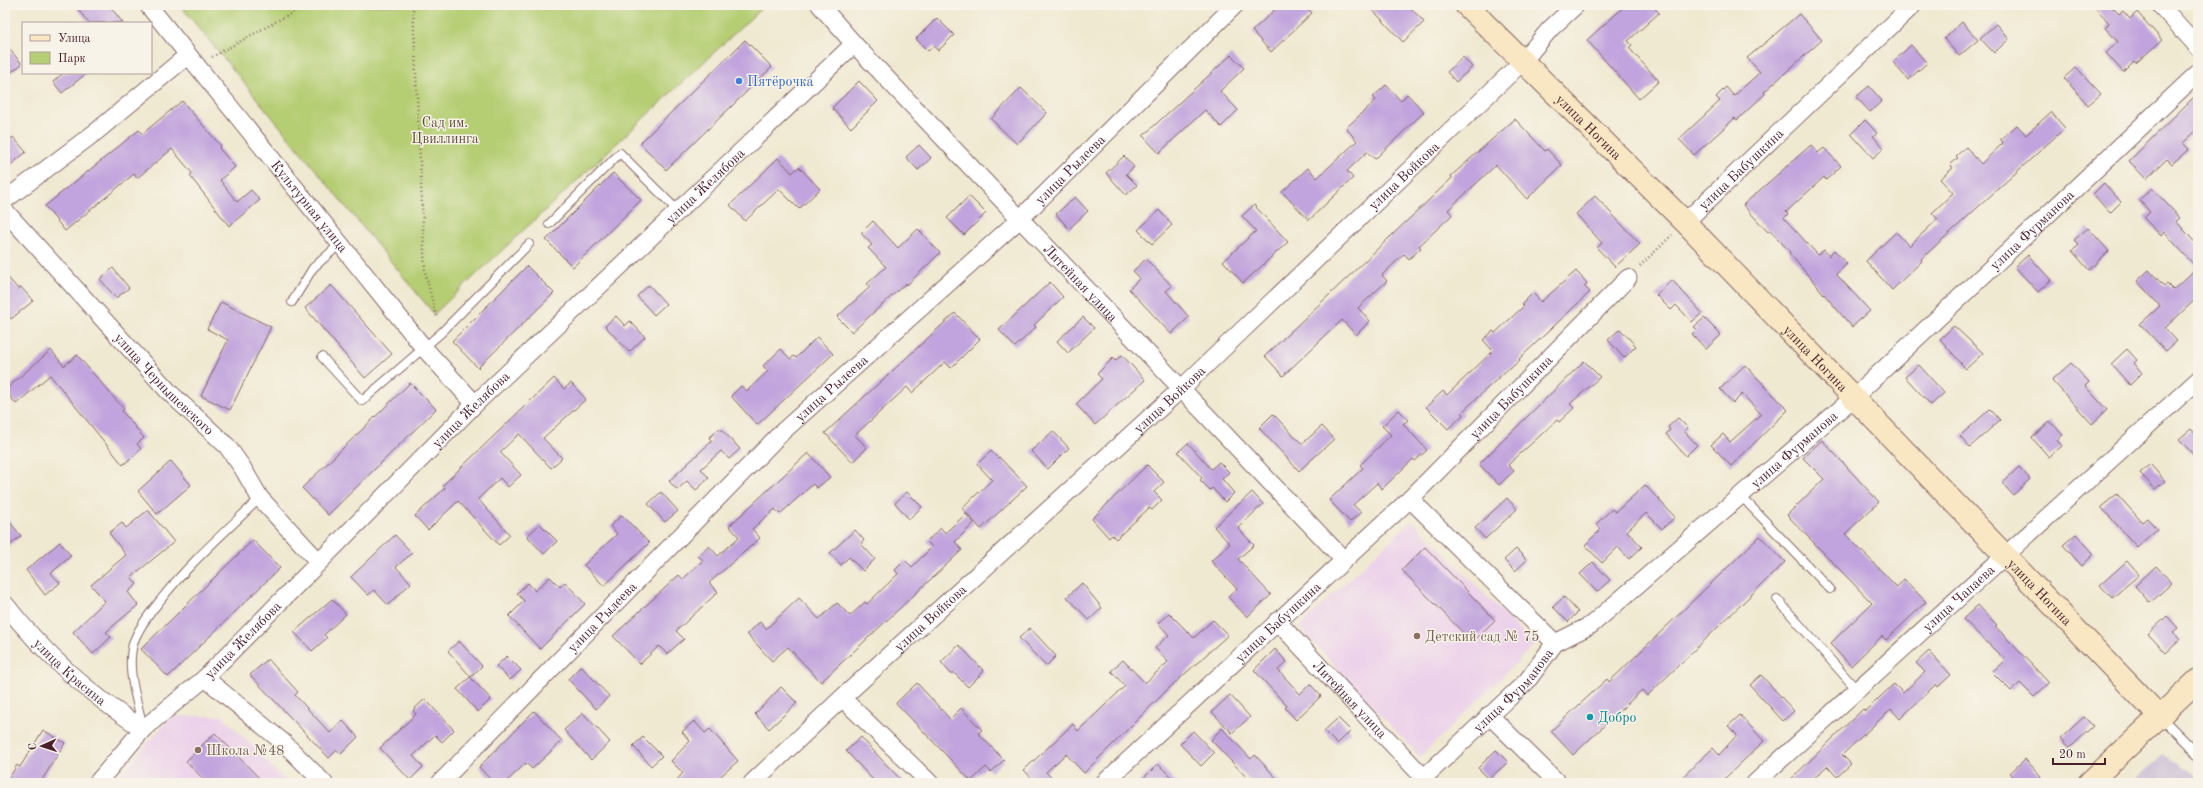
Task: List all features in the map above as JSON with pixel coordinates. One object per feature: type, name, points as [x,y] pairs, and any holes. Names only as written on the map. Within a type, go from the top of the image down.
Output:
[{"type":"street","name":"Культурная улица","points":[[148,5],[424,348],[475,404]]},
{"type":"street","name":"Литейная улица","points":[[820,5],[854,44],[1344,559]]},
{"type":"street","name":"улица Рылеева","points":[[440,783],[782,433],[1021,218],[1235,5]]},
{"type":"street","name":"улица Ногина","points":[[1466,5],[1685,222],[1852,399],[2160,717]]},
{"type":"street","points":[[1550,29],[1556,5]]},
{"type":"street","name":"улица Войкова","points":[[752,783],[842,698],[1182,388],[1522,61],[1550,29],[1576,5]]},
{"type":"street","name":"улица Бабушкина","points":[[1685,222],[1913,5]]},
{"type":"street","points":[[2160,5],[2198,47]]},
{"type":"street","name":"улица Желябова","points":[[97,783],[143,729],[205,678],[318,561],[475,404],[854,44]]},
{"type":"street","points":[[5,200],[97,131],[188,55]]},
{"type":"street","name":"улица Фурманова","points":[[1421,780],[1527,681],[1555,643],[1591,625],[1852,399],[2198,73]]},
{"type":"street","name":"улица Чернышевского","points":[[5,211],[170,394],[227,446],[242,467],[260,498],[318,561]]},
{"type":"street","name":"улица Бабушкина","points":[[1104,783],[1410,499],[1628,278]]},
{"type":"street","name":"улица Чапаева","points":[[1755,783],[2198,380]]},
{"type":"street","points":[[1410,499],[1555,643]]},
{"type":"street","name":"улица Красина","points":[[5,604],[69,676],[108,707],[143,729]]},
{"type":"street","name":"Литейная улица","points":[[1277,621],[1421,780]]},
{"type":"street","points":[[205,678],[284,743],[324,783]]},
{"type":"street","points":[[2089,783],[2198,680]]},
{"type":"street","points":[[842,698],[930,783]]},
{"type":"street","points":[[1489,715],[1558,783]]},
{"type":"lane","points":[[549,224],[620,153],[678,211]]},
{"type":"lane","points":[[292,302],[312,268],[340,244]]},
{"type":"lane","points":[[322,357],[362,402],[441,333],[529,244]]},
{"type":"lane","points":[[1740,495],[1830,589]]},
{"type":"lane","points":[[143,729],[132,678],[132,654],[134,640],[149,614],[180,574],[260,498]]},
{"type":"lane","points":[[1777,599],[1857,690]]},
{"type":"lane","points":[[2160,717],[2189,745],[2198,758]]},
{"type":"path","points":[[188,55],[207,60],[306,5]]},
{"type":"path","points":[[413,5],[425,272],[441,333]]},
{"type":"path","points":[[1628,278],[1685,222]]},
{"type":"shaded area","name":"Детский сад № 75","points":[[1412,520],[1534,645],[1420,757],[1299,627]]},
{"type":"shaded area","name":"Школа №48","points":[[172,716],[223,716],[287,783],[112,783]]},
{"type":"shaded area","points":[[2163,754],[2198,776],[2198,783],[2132,783]]},
{"type":"green space","name":"Сад им. Цвиллинга","points":[[180,5],[765,5],[434,314]]},
{"type":"building","points":[[74,5],[109,5],[122,22],[88,22]]},
{"type":"building","points":[[1280,5],[1304,5],[1312,13],[1271,52],[1252,31]]},
{"type":"building","points":[[1368,5],[1408,5],[1424,22],[1403,42]]},
{"type":"building","points":[[1626,5],[1652,5],[1659,13],[1628,41],[1632,45],[1629,48],[1659,81],[1639,99],[1587,40]]},
{"type":"building","points":[[2093,5],[2110,5],[2119,14],[2123,11],[2130,19],[2137,12],[2162,40],[2136,63],[2134,61],[2123,72],[2106,53],[2118,42],[2105,28],[2109,23]]},
{"type":"building","points":[[1799,14],[1822,40],[1764,92],[1765,94],[1737,120],[1735,118],[1694,155],[1679,139],[1720,101],[1716,97],[1726,87],[1734,96],[1760,72],[1747,58]]},
{"type":"building","points":[[937,18],[954,35],[938,51],[934,46],[928,51],[916,39]]},
{"type":"building","points":[[1962,22],[1978,40],[1959,56],[1944,39]]},
{"type":"building","points":[[1996,24],[2009,39],[1994,53],[1980,38]]},
{"type":"building","points":[[745,40],[772,67],[666,170],[640,143]]},
{"type":"building","points":[[5,44],[22,64],[5,77]]},
{"type":"building","points":[[1911,45],[1927,63],[1908,80],[1893,62]]},
{"type":"building","points":[[1231,55],[1244,68],[1220,91],[1238,110],[1221,127],[1205,110],[1159,153],[1143,136]]},
{"type":"building","points":[[1463,57],[1472,67],[1456,82],[1447,72]]},
{"type":"building","points":[[2076,67],[2101,94],[2088,105],[2064,78]]},
{"type":"building","points":[[62,74],[86,74],[62,93],[53,82]]},
{"type":"building","points":[[859,81],[878,101],[851,128],[832,108]]},
{"type":"building","points":[[1386,85],[1401,101],[1407,94],[1424,112],[1375,159],[1367,152],[1347,171],[1353,178],[1309,220],[1282,192],[1308,168],[1317,178],[1357,141],[1346,128],[1376,100],[1373,97]]},
{"type":"building","points":[[1869,86],[1882,101],[1870,112],[1856,97]]},
{"type":"building","points":[[1021,88],[1047,113],[1017,144],[991,119]]},
{"type":"building","points":[[2198,93],[2198,129],[2183,143],[2189,149],[2172,164],[2167,159],[2146,179],[2129,161]]},
{"type":"building","points":[[182,101],[221,146],[219,148],[235,167],[220,180],[237,202],[251,190],[260,200],[229,226],[190,176],[192,173],[172,149],[137,178],[134,174],[65,231],[45,206],[139,130],[142,134]]},
{"type":"building","points":[[2051,112],[2065,128],[1921,259],[1922,261],[1892,290],[1866,261],[1896,232],[1909,246],[1938,219],[1932,213],[1953,193],[1940,179],[1953,168],[1950,165],[1958,158],[1956,156],[1966,147],[1981,164],[2003,143],[2000,140],[2017,125],[2026,135]]},
{"type":"building","points":[[1515,119],[1545,151],[1547,149],[1562,165],[1527,199],[1496,165],[1448,210],[1452,215],[1419,246],[1421,248],[1409,259],[1404,254],[1382,275],[1387,281],[1358,308],[1370,321],[1356,335],[1342,320],[1283,376],[1265,356],[1452,178],[1451,176]]},
{"type":"building","points":[[1865,120],[1877,133],[1873,136],[1884,148],[1873,158],[1851,134]]},
{"type":"building","points":[[13,137],[26,152],[5,170],[5,144]]},
{"type":"building","points":[[919,145],[931,158],[918,170],[906,157]]},
{"type":"building","points":[[1811,145],[1818,153],[1824,148],[1841,166],[1826,180],[1824,177],[1786,212],[1788,214],[1784,218],[1818,255],[1824,250],[1829,256],[1834,250],[1847,264],[1836,274],[1870,311],[1852,327],[1789,253],[1790,252],[1770,230],[1768,232],[1743,205]]},
{"type":"building","points":[[1124,156],[1134,167],[1126,174],[1137,185],[1126,195],[1106,173]]},
{"type":"building","points":[[778,158],[792,173],[799,167],[820,189],[799,209],[779,189],[745,221],[730,205]]},
{"type":"building","points":[[613,173],[641,200],[573,267],[546,240]]},
{"type":"building","points":[[2104,183],[2121,202],[2110,213],[2093,194]]},
{"type":"building","points":[[2152,188],[2180,218],[2176,221],[2198,246],[2198,297],[2165,328],[2177,341],[2166,351],[2140,324],[2160,306],[2137,281],[2149,270],[2164,286],[2167,284],[2173,290],[2197,268],[2164,232],[2161,236],[2144,218],[2150,212],[2139,200]]},
{"type":"building","points":[[969,196],[986,213],[964,235],[947,218]]},
{"type":"building","points":[[1595,196],[1640,244],[1615,267],[1597,248],[1602,243],[1576,214]]},
{"type":"building","points":[[1075,197],[1088,211],[1069,229],[1056,214]]},
{"type":"building","points":[[1254,205],[1288,242],[1243,283],[1223,261],[1256,231],[1242,216]]},
{"type":"building","points":[[1159,210],[1172,225],[1152,244],[1138,230]]},
{"type":"building","points":[[873,221],[898,248],[918,229],[940,253],[907,285],[906,283],[852,332],[837,317],[870,287],[867,284],[886,267],[868,248],[872,245],[861,233]]},
{"type":"building","points":[[2088,228],[2109,251],[2089,270],[2072,251],[2079,245],[2074,240]]},
{"type":"building","points":[[2028,255],[2051,280],[2038,292],[2015,267]]},
{"type":"building","points":[[1146,259],[1172,286],[1166,291],[1189,317],[1171,334],[1129,289],[1140,278],[1133,271]]},
{"type":"building","points":[[527,266],[554,293],[478,368],[452,341]]},
{"type":"building","points":[[113,268],[129,288],[116,298],[100,279]]},
{"type":"building","points":[[1576,271],[1587,283],[1584,286],[1590,292],[1519,359],[1520,360],[1510,369],[1509,368],[1462,412],[1464,414],[1448,429],[1426,407],[1443,391],[1447,395],[1493,351],[1483,340],[1493,331],[1495,333],[1524,306],[1522,304],[1533,293],[1541,302]]},
{"type":"building","points":[[5,274],[18,289],[21,287],[33,301],[11,319],[5,311]]},
{"type":"building","points":[[1672,280],[1702,313],[1692,322],[1676,305],[1671,310],[1656,295]]},
{"type":"building","points":[[1050,282],[1063,297],[1034,325],[1036,327],[1015,347],[999,330]]},
{"type":"building","points":[[331,285],[392,354],[365,378],[305,308]]},
{"type":"building","points":[[649,285],[666,304],[654,315],[637,296]]},
{"type":"building","points":[[221,302],[271,327],[230,410],[201,396],[228,340],[207,329]]},
{"type":"building","points":[[955,313],[980,339],[951,368],[945,362],[912,393],[907,387],[855,435],[867,448],[852,462],[825,433]]},
{"type":"building","points":[[616,316],[625,326],[630,321],[645,337],[629,352],[605,326]]},
{"type":"building","points":[[1083,317],[1094,328],[1068,353],[1057,341]]},
{"type":"building","points":[[1704,318],[1721,335],[1706,349],[1692,334],[1697,329],[1694,327]]},
{"type":"building","points":[[1954,326],[1983,353],[1966,369],[1940,339]]},
{"type":"building","points":[[1620,329],[1636,346],[1624,358],[1608,340]]},
{"type":"building","points":[[817,337],[833,354],[757,425],[731,396],[741,386],[747,391],[768,371],[763,366],[781,349],[790,359],[794,356],[796,358]]},
{"type":"building","points":[[2127,349],[2137,360],[2134,363],[2142,373],[2130,385],[2111,364]]},
{"type":"building","points":[[51,350],[64,366],[77,355],[124,409],[122,411],[144,438],[137,444],[141,449],[123,465],[50,375],[16,404],[5,390]]},
{"type":"building","points":[[1122,355],[1145,380],[1095,425],[1076,404],[1102,379],[1097,374],[1113,358],[1115,361]]},
{"type":"building","points":[[1584,361],[1600,377],[1570,404],[1574,408],[1559,422],[1557,420],[1508,465],[1514,471],[1499,485],[1479,464]]},
{"type":"building","points":[[2071,363],[2089,382],[2085,386],[2107,410],[2092,424],[2052,380]]},
{"type":"building","points":[[1745,365],[1788,410],[1731,466],[1711,445],[1723,434],[1730,442],[1761,414],[1742,394],[1733,403],[1720,389]]},
{"type":"building","points":[[1919,365],[1944,393],[1931,405],[1905,377]]},
{"type":"building","points":[[554,378],[564,389],[571,383],[586,399],[543,438],[562,458],[551,468],[519,434],[500,452],[521,475],[508,487],[500,478],[478,499],[510,535],[499,545],[458,501],[428,530],[415,516],[445,488],[443,485]]},
{"type":"building","points":[[410,383],[436,409],[328,515],[302,488]]},
{"type":"building","points":[[1990,409],[2000,420],[1970,447],[1960,436]]},
{"type":"building","points":[[1399,410],[1408,420],[1403,424],[1427,450],[1415,461],[1413,459],[1382,489],[1377,483],[1353,505],[1361,512],[1350,522],[1329,500],[1363,468],[1360,465],[1391,435],[1382,426]]},
{"type":"building","points":[[1273,414],[1302,444],[1322,426],[1334,439],[1299,471],[1259,428]]},
{"type":"building","points":[[1678,418],[1688,428],[1684,431],[1697,445],[1686,456],[1666,434],[1670,430],[1668,427]]},
{"type":"building","points":[[2050,421],[2063,435],[2057,440],[2062,446],[2049,457],[2032,438]]},
{"type":"building","points":[[720,428],[740,449],[729,459],[721,451],[701,469],[709,478],[696,490],[687,481],[677,490],[669,481],[712,441],[709,438]]},
{"type":"building","points":[[2191,429],[2198,437],[2198,460],[2179,439]]},
{"type":"building","points":[[1053,431],[1069,448],[1048,469],[1031,451]]},
{"type":"building","points":[[1822,440],[1879,502],[1845,534],[1897,587],[1904,579],[1926,602],[1886,640],[1882,636],[1851,666],[1830,644],[1872,603],[1787,515],[1824,479],[1803,458]]},
{"type":"building","points":[[1188,443],[1211,469],[1219,462],[1229,472],[1222,479],[1234,493],[1225,502],[1212,488],[1210,490],[1200,480],[1202,478],[1178,452]]},
{"type":"building","points":[[991,451],[998,458],[999,457],[1027,486],[981,529],[962,508],[992,480],[977,464]]},
{"type":"building","points":[[808,453],[830,477],[817,488],[813,484],[780,514],[775,509],[752,529],[760,538],[709,583],[718,592],[676,631],[684,639],[667,654],[659,646],[640,664],[613,636],[679,575],[683,579],[703,560],[698,556],[709,546],[718,556],[739,537],[729,526]]},
{"type":"building","points":[[171,461],[191,485],[157,514],[138,491]]},
{"type":"building","points":[[2150,464],[2165,481],[2155,489],[2140,473]]},
{"type":"building","points":[[1147,465],[1164,482],[1154,492],[1162,500],[1152,510],[1149,508],[1116,539],[1112,535],[1109,538],[1092,519]]},
{"type":"building","points":[[2019,467],[2030,479],[2013,495],[2002,483]]},
{"type":"building","points":[[1645,485],[1675,517],[1662,529],[1646,513],[1627,531],[1642,547],[1629,559],[1618,547],[1602,563],[1585,545],[1601,529],[1596,524],[1612,509],[1616,512]]},
{"type":"building","points":[[661,492],[678,511],[665,522],[648,504]]},
{"type":"building","points":[[907,492],[922,507],[909,519],[895,503]]},
{"type":"building","points":[[1252,492],[1263,504],[1238,528],[1254,545],[1238,559],[1271,595],[1247,617],[1228,597],[1237,589],[1211,561],[1230,544],[1214,527]]},
{"type":"building","points":[[2117,494],[2142,522],[2147,518],[2157,529],[2137,547],[2101,507]]},
{"type":"building","points":[[1507,498],[1517,509],[1485,539],[1475,528]]},
{"type":"building","points":[[148,510],[174,542],[131,577],[137,584],[128,592],[138,605],[106,632],[111,637],[93,654],[73,632],[105,601],[91,585],[126,555],[109,533],[122,523],[126,528]]},
{"type":"building","points":[[966,514],[974,523],[955,542],[962,550],[821,682],[788,647],[772,661],[747,634],[760,622],[766,629],[799,598],[819,619],[837,603],[850,616],[865,602],[867,604],[898,574],[895,570],[905,560],[912,567],[932,547],[927,541],[941,528],[945,533]]},
{"type":"building","points":[[622,515],[649,543],[604,586],[584,565],[617,534],[610,526]]},
{"type":"building","points":[[5,516],[21,536],[5,549]]},
{"type":"building","points":[[540,524],[557,541],[544,554],[527,536]]},
{"type":"building","points":[[855,530],[864,540],[861,544],[875,559],[863,571],[849,557],[841,565],[830,553]]},
{"type":"building","points":[[2076,534],[2094,554],[2082,566],[2063,545]]},
{"type":"building","points":[[395,535],[412,553],[396,567],[411,583],[388,605],[374,590],[368,595],[351,577]]},
{"type":"building","points":[[1760,536],[1785,562],[1647,696],[1642,690],[1573,755],[1551,731],[1607,679],[1609,682]]},
{"type":"building","points":[[253,540],[280,568],[168,677],[141,649]]},
{"type":"building","points":[[60,542],[71,556],[51,573],[60,583],[45,595],[26,570]]},
{"type":"building","points":[[1425,547],[1495,620],[1472,642],[1402,570]]},
{"type":"building","points":[[1516,549],[1527,560],[1515,571],[1504,560]]},
{"type":"building","points":[[2127,561],[2139,575],[2112,598],[2100,585]]},
{"type":"building","points":[[1593,562],[1610,580],[1597,592],[1580,574]]},
{"type":"building","points":[[2156,566],[2172,583],[2150,603],[2135,586]]},
{"type":"building","points":[[550,577],[560,587],[565,582],[585,604],[540,649],[509,616],[524,601],[517,593],[528,583],[535,591]]},
{"type":"building","points":[[1082,583],[1102,608],[1089,620],[1067,597]]},
{"type":"building","points":[[1564,597],[1578,612],[1568,622],[1553,607]]},
{"type":"building","points":[[332,599],[346,614],[324,635],[327,638],[312,651],[294,632]]},
{"type":"building","points":[[1978,605],[1997,625],[1995,626],[2049,683],[2034,697],[2020,683],[2011,691],[1992,672],[2005,660],[1963,619]]},
{"type":"building","points":[[1169,613],[1194,638],[1213,620],[1228,635],[1166,691],[1084,773],[1066,754],[1046,772],[1056,783],[1036,783],[1024,770],[1073,724],[1078,731],[1125,686],[1111,671],[1123,660],[1145,683],[1168,662],[1155,648],[1169,635],[1158,623]]},
{"type":"building","points":[[2167,616],[2178,628],[2173,632],[2180,640],[2166,653],[2148,634]]},
{"type":"building","points":[[1030,628],[1056,656],[1046,666],[1019,638]]},
{"type":"building","points":[[459,641],[482,666],[471,677],[448,651]]},
{"type":"building","points":[[959,645],[984,671],[968,687],[953,672],[951,674],[941,662]]},
{"type":"building","points":[[1275,649],[1287,662],[1278,670],[1300,694],[1310,684],[1321,696],[1296,720],[1285,708],[1287,706],[1254,670]]},
{"type":"building","points":[[1929,651],[1951,675],[1938,687],[1936,684],[1900,719],[1891,709],[1842,755],[1851,764],[1837,777],[1827,766],[1809,783],[1787,783],[1863,709],[1865,711],[1894,684],[1903,693],[1925,672],[1916,663]]},
{"type":"building","points":[[507,656],[521,670],[510,680],[496,666]]},
{"type":"building","points":[[268,659],[298,692],[295,695],[330,733],[343,721],[358,737],[341,754],[337,750],[329,758],[250,675]]},
{"type":"building","points":[[581,666],[609,696],[596,709],[568,679]]},
{"type":"building","points":[[1761,675],[1794,711],[1783,721],[1750,685]]},
{"type":"building","points":[[470,677],[491,699],[478,712],[457,689]]},
{"type":"building","points":[[917,683],[950,719],[961,708],[982,730],[978,733],[1004,760],[991,772],[986,767],[971,781],[896,703]]},
{"type":"building","points":[[781,687],[797,703],[769,729],[755,714]]},
{"type":"building","points":[[1230,695],[1250,717],[1232,733],[1212,712]]},
{"type":"building","points":[[425,699],[454,730],[442,742],[435,735],[413,756],[423,767],[410,780],[380,748],[416,714],[413,710]]},
{"type":"building","points":[[534,711],[562,741],[532,769],[526,763],[505,783],[494,783],[479,767]]},
{"type":"building","points":[[583,713],[610,742],[591,760],[564,730]]},
{"type":"building","points":[[1740,715],[1764,741],[1720,783],[1676,783],[1713,748],[1719,755],[1737,735],[1728,726]]},
{"type":"building","points":[[2084,717],[2093,726],[2070,748],[2061,738]]},
{"type":"building","points":[[1338,718],[1351,731],[1337,744],[1324,731]]},
{"type":"building","points":[[694,721],[705,733],[710,729],[738,761],[713,783],[674,783],[683,773],[671,761],[690,741],[682,732]]},
{"type":"building","points":[[1222,728],[1251,759],[1255,755],[1281,783],[1252,783],[1211,740]]},
{"type":"building","points":[[43,730],[65,743],[40,783],[6,783],[17,765],[20,767]]},
{"type":"building","points":[[1193,731],[1214,753],[1201,766],[1180,744]]},
{"type":"building","points":[[215,733],[264,783],[207,783],[186,761]]},
{"type":"building","points":[[643,737],[662,756],[651,766],[633,746]]},
{"type":"building","points":[[861,737],[904,783],[876,783],[846,751]]},
{"type":"building","points":[[1496,750],[1508,762],[1489,779],[1478,768]]},
{"type":"building","points":[[2025,759],[2041,776],[2033,783],[2019,783],[2010,773]]},
{"type":"building","points":[[1158,764],[1177,783],[1138,783],[1152,770]]},
{"type":"place","name":"Пятёрочка","points":[[739,81]]},
{"type":"place","name":"Детский сад № 75","points":[[1417,636]]},
{"type":"place","name":"Добро","points":[[1590,717]]},
{"type":"place","name":"Школа №48","points":[[198,750]]}]
